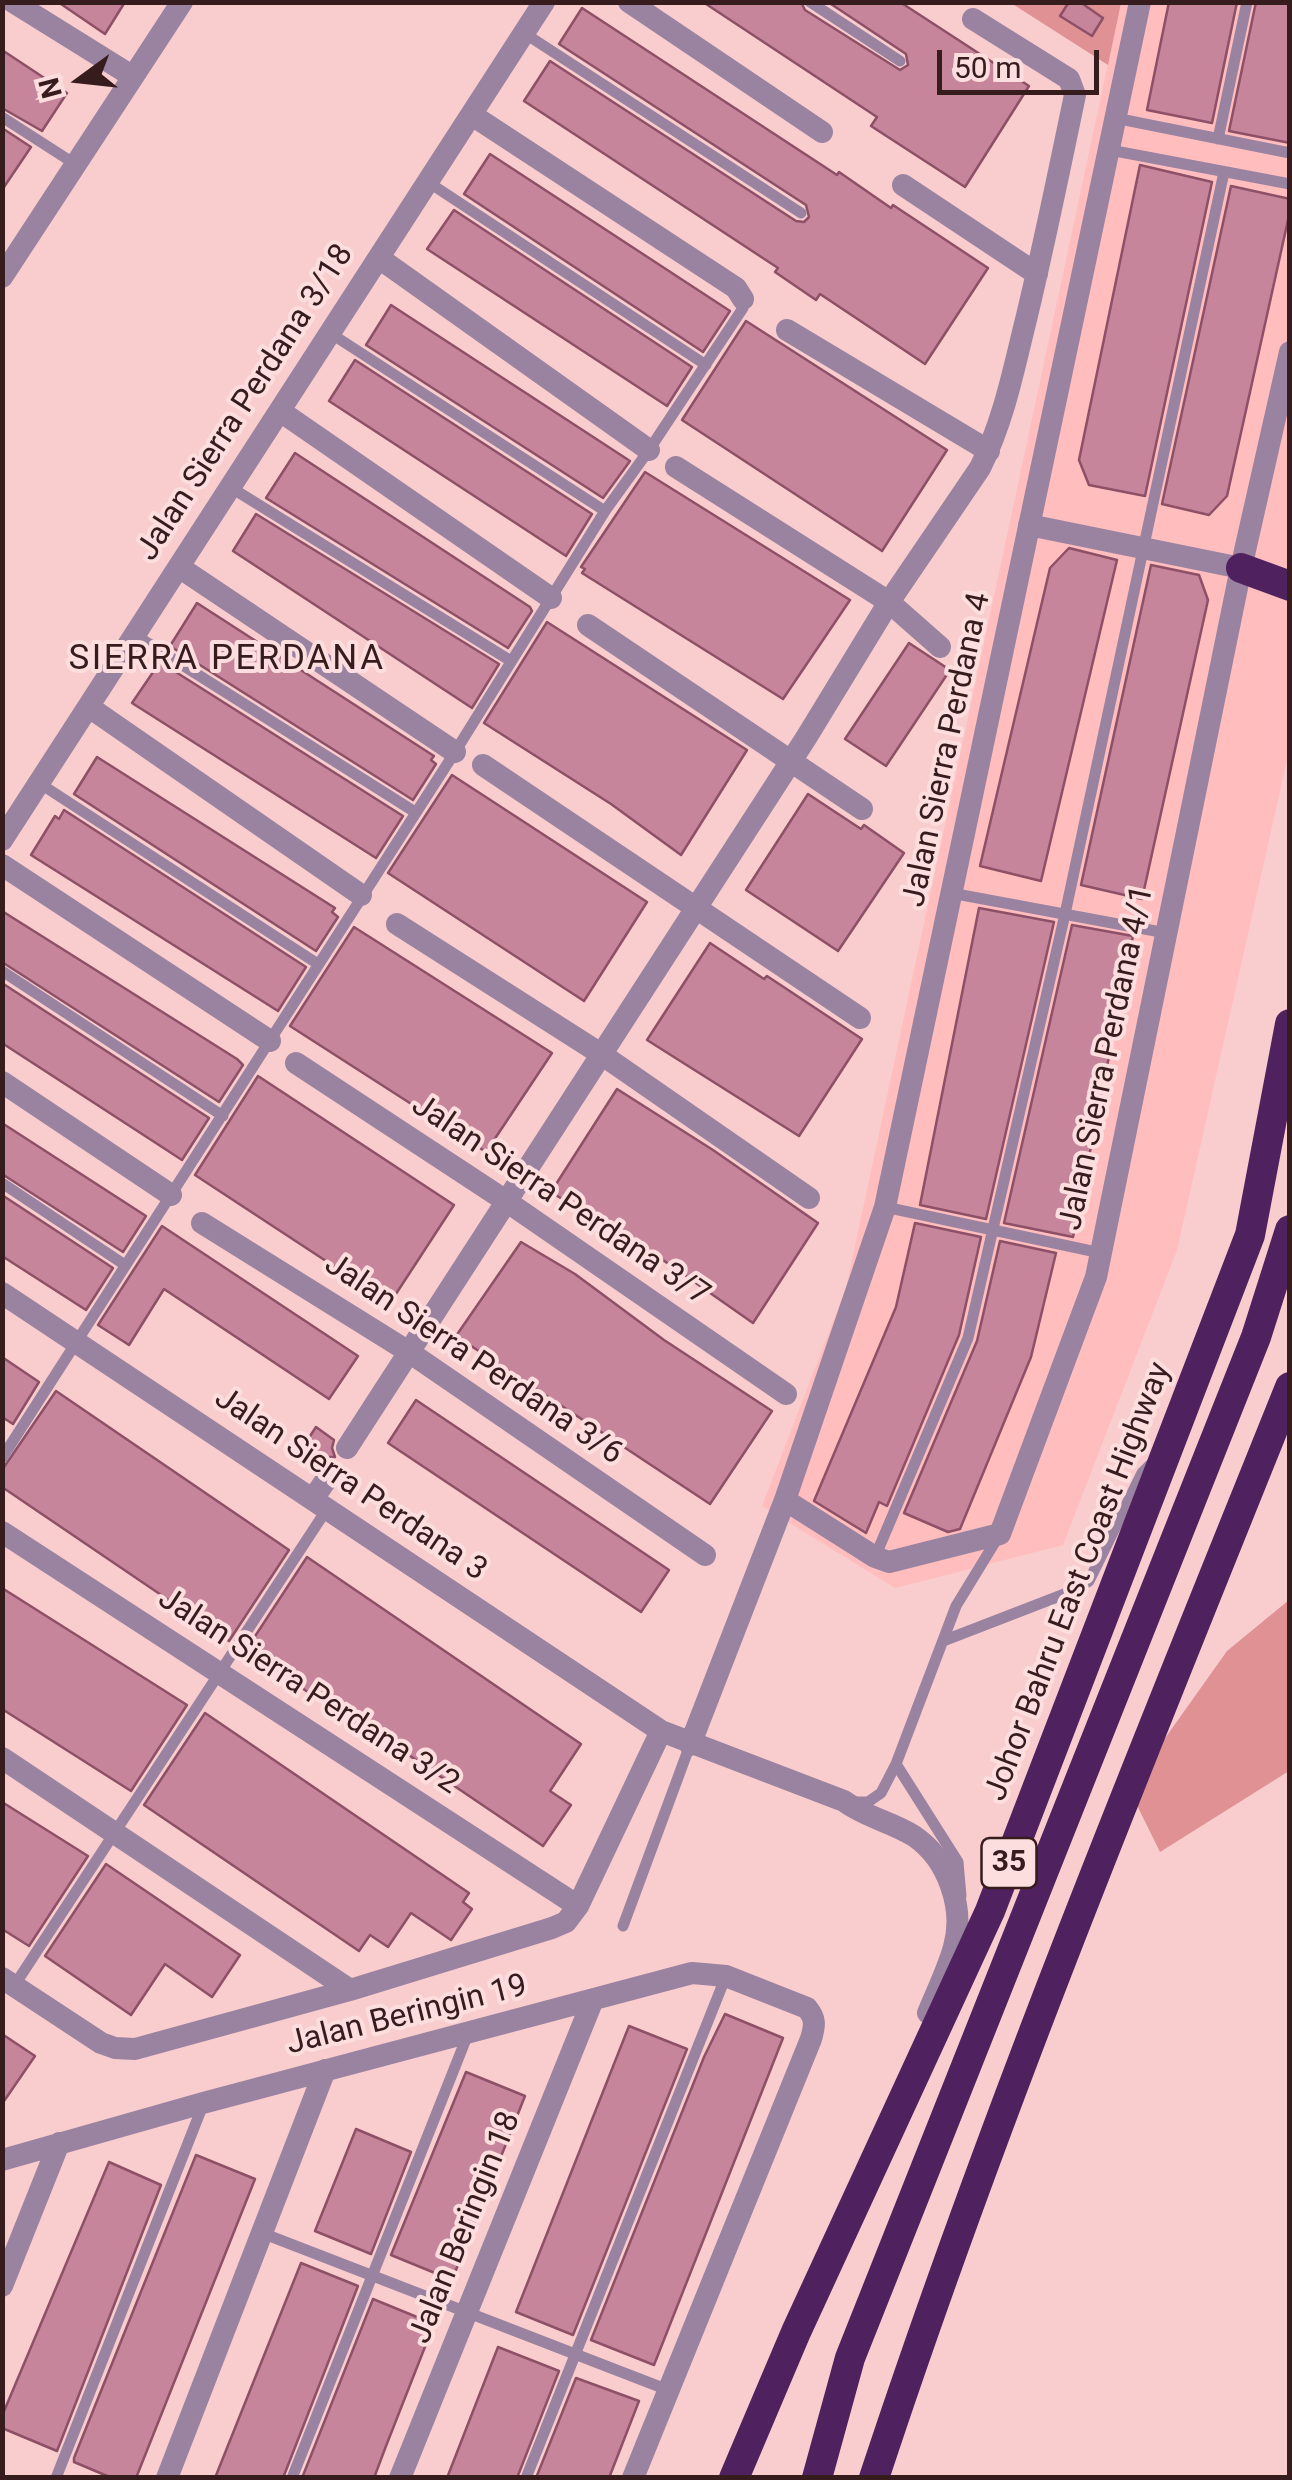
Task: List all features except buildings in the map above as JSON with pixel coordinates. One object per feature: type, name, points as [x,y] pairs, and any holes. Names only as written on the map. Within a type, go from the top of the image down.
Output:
[{"type":"highway","points":[[1241,568],[1290,565]]},
{"type":"highway","points":[[1241,568],[1290,586]]},
{"type":"highway","name":"Johor Bahru East Coast Highway","points":[[734,2478],[796,2332],[990,1911],[1250,1235],[1290,1024]]},
{"type":"highway","name":"35","points":[[817,2478],[850,2358],[1256,1338],[1290,1230]]},
{"type":"highway","points":[[879,2471],[985,2163],[1290,1387]]},
{"type":"street","points":[[13,2],[132,76]]},
{"type":"street","points":[[2,277],[11,245],[75,164],[182,2]]},
{"type":"street","name":"Jalan Sierra Perdana 3/18","points":[[2,840],[544,2]]},
{"type":"street","points":[[628,2],[822,132]]},
{"type":"street","name":"Jalan Sierra Perdana 4","points":[[690,1745],[785,1500],[885,1206],[1140,2]]},
{"type":"street","points":[[346,1448],[989,451],[1000,422],[1037,274],[1075,95],[1069,79],[973,19]]},
{"type":"street","points":[[472,115],[736,288],[744,299]]},
{"type":"street","points":[[903,185],[1037,274]]},
{"type":"street","points":[[379,258],[649,450]]},
{"type":"street","points":[[787,330],[989,451]]},
{"type":"street","name":"Jalan Sierra Perdana 4/1","points":[[1000,1534],[1087,1306],[1101,1253],[1241,568],[1290,352]]},
{"type":"street","points":[[280,411],[552,598]]},
{"type":"street","points":[[676,467],[889,602],[940,647]]},
{"type":"street","points":[[1029,525],[1241,568]]},
{"type":"street","points":[[179,566],[455,752]]},
{"type":"street","points":[[588,625],[862,810]]},
{"type":"street","points":[[89,706],[361,895]]},
{"type":"street","points":[[483,765],[860,1018]]},
{"type":"street","points":[[2,865],[270,1041]]},
{"type":"street","points":[[397,924],[601,1054],[809,1198]]},
{"type":"street","name":"Jalan Sierra Perdana 3/7","points":[[296,1063],[506,1201],[786,1394]]},
{"type":"street","points":[[2,1082],[172,1196]]},
{"type":"street","name":"Jalan Sierra Perdana 3/6","points":[[202,1223],[408,1352],[705,1555]]},
{"type":"street","name":"Jalan Sierra Perdana 3","points":[[2,1293],[661,1731],[844,1802],[903,1830],[926,1846],[946,1874],[957,1913]]},
{"type":"street","points":[[320,1504],[332,1471]]},
{"type":"street","points":[[785,1500],[890,1562],[1000,1534]]},
{"type":"street","name":"Jalan Sierra Perdana 3/2","points":[[2,1532],[578,1906]]},
{"type":"street","points":[[8,1982],[101,2043],[135,2049],[350,1990],[552,1928],[566,1922],[578,1906],[661,1731]]},
{"type":"street","points":[[2,1758],[350,1990]]},
{"type":"street","points":[[796,2332],[816,2258],[910,2058],[954,1950],[957,1913]]},
{"type":"street","name":"Jalan Beringin 19","points":[[2,2160],[692,1973],[726,1976],[808,2008],[816,2025],[668,2390]]},
{"type":"street","name":"Jalan Beringin 18","points":[[400,2478],[592,2002]]},
{"type":"street","points":[[167,2478],[325,2070]]},
{"type":"street","points":[[2,2286],[59,2143]]},
{"type":"street","points":[[633,2478],[668,2390]]},
{"type":"lane","points":[[810,2],[900,62]]},
{"type":"lane","points":[[1218,139],[1247,2]]},
{"type":"lane","points":[[524,33],[800,213]]},
{"type":"lane","points":[[2,117],[75,164]]},
{"type":"lane","points":[[1116,118],[1290,154]]},
{"type":"lane","points":[[1110,150],[1290,184]]},
{"type":"lane","points":[[876,1556],[968,1338],[1065,914],[1224,172]]},
{"type":"lane","points":[[428,182],[706,365]]},
{"type":"lane","points":[[2,1458],[80,1342],[125,1265],[605,511],[744,308],[744,299]]},
{"type":"lane","points":[[330,333],[605,511]]},
{"type":"lane","points":[[230,488],[512,661]]},
{"type":"lane","points":[[135,635],[415,812]]},
{"type":"lane","points":[[40,783],[318,964]]},
{"type":"lane","points":[[952,893],[1166,933]]},
{"type":"lane","points":[[2,971],[222,1116]]},
{"type":"lane","points":[[2,1183],[125,1265]]},
{"type":"lane","points":[[885,1206],[1101,1253]]},
{"type":"lane","points":[[943,1641],[1076,1590],[1089,1581],[1142,1473],[1170,1443]]},
{"type":"lane","points":[[8,1982],[115,1832],[219,1673],[320,1504]]},
{"type":"lane","points":[[844,1802],[861,1803],[881,1794],[956,1606],[1000,1534]]},
{"type":"lane","points":[[622,1926],[690,1745]]},
{"type":"lane","points":[[896,1764],[958,1862],[962,1882],[957,1913]]},
{"type":"lane","points":[[526,2478],[726,1976]]},
{"type":"lane","points":[[292,2478],[468,2034]]},
{"type":"lane","points":[[56,2478],[204,2103]]},
{"type":"lane","points":[[262,2233],[668,2390]]},
{"type":"shaded area","points":[[1011,3],[1121,3],[1108,65]]},
{"type":"shaded area","points":[[1121,3],[1289,3],[1289,751],[1177,1250],[1063,1545],[895,1588],[762,1506],[846,1288]]},
{"type":"shaded area","points":[[1289,1600],[1289,1771],[1160,1852],[1129,1789],[1227,1651]]},
{"type":"district","name":"SIERRA PERDANA","points":[[227,660]]}]
